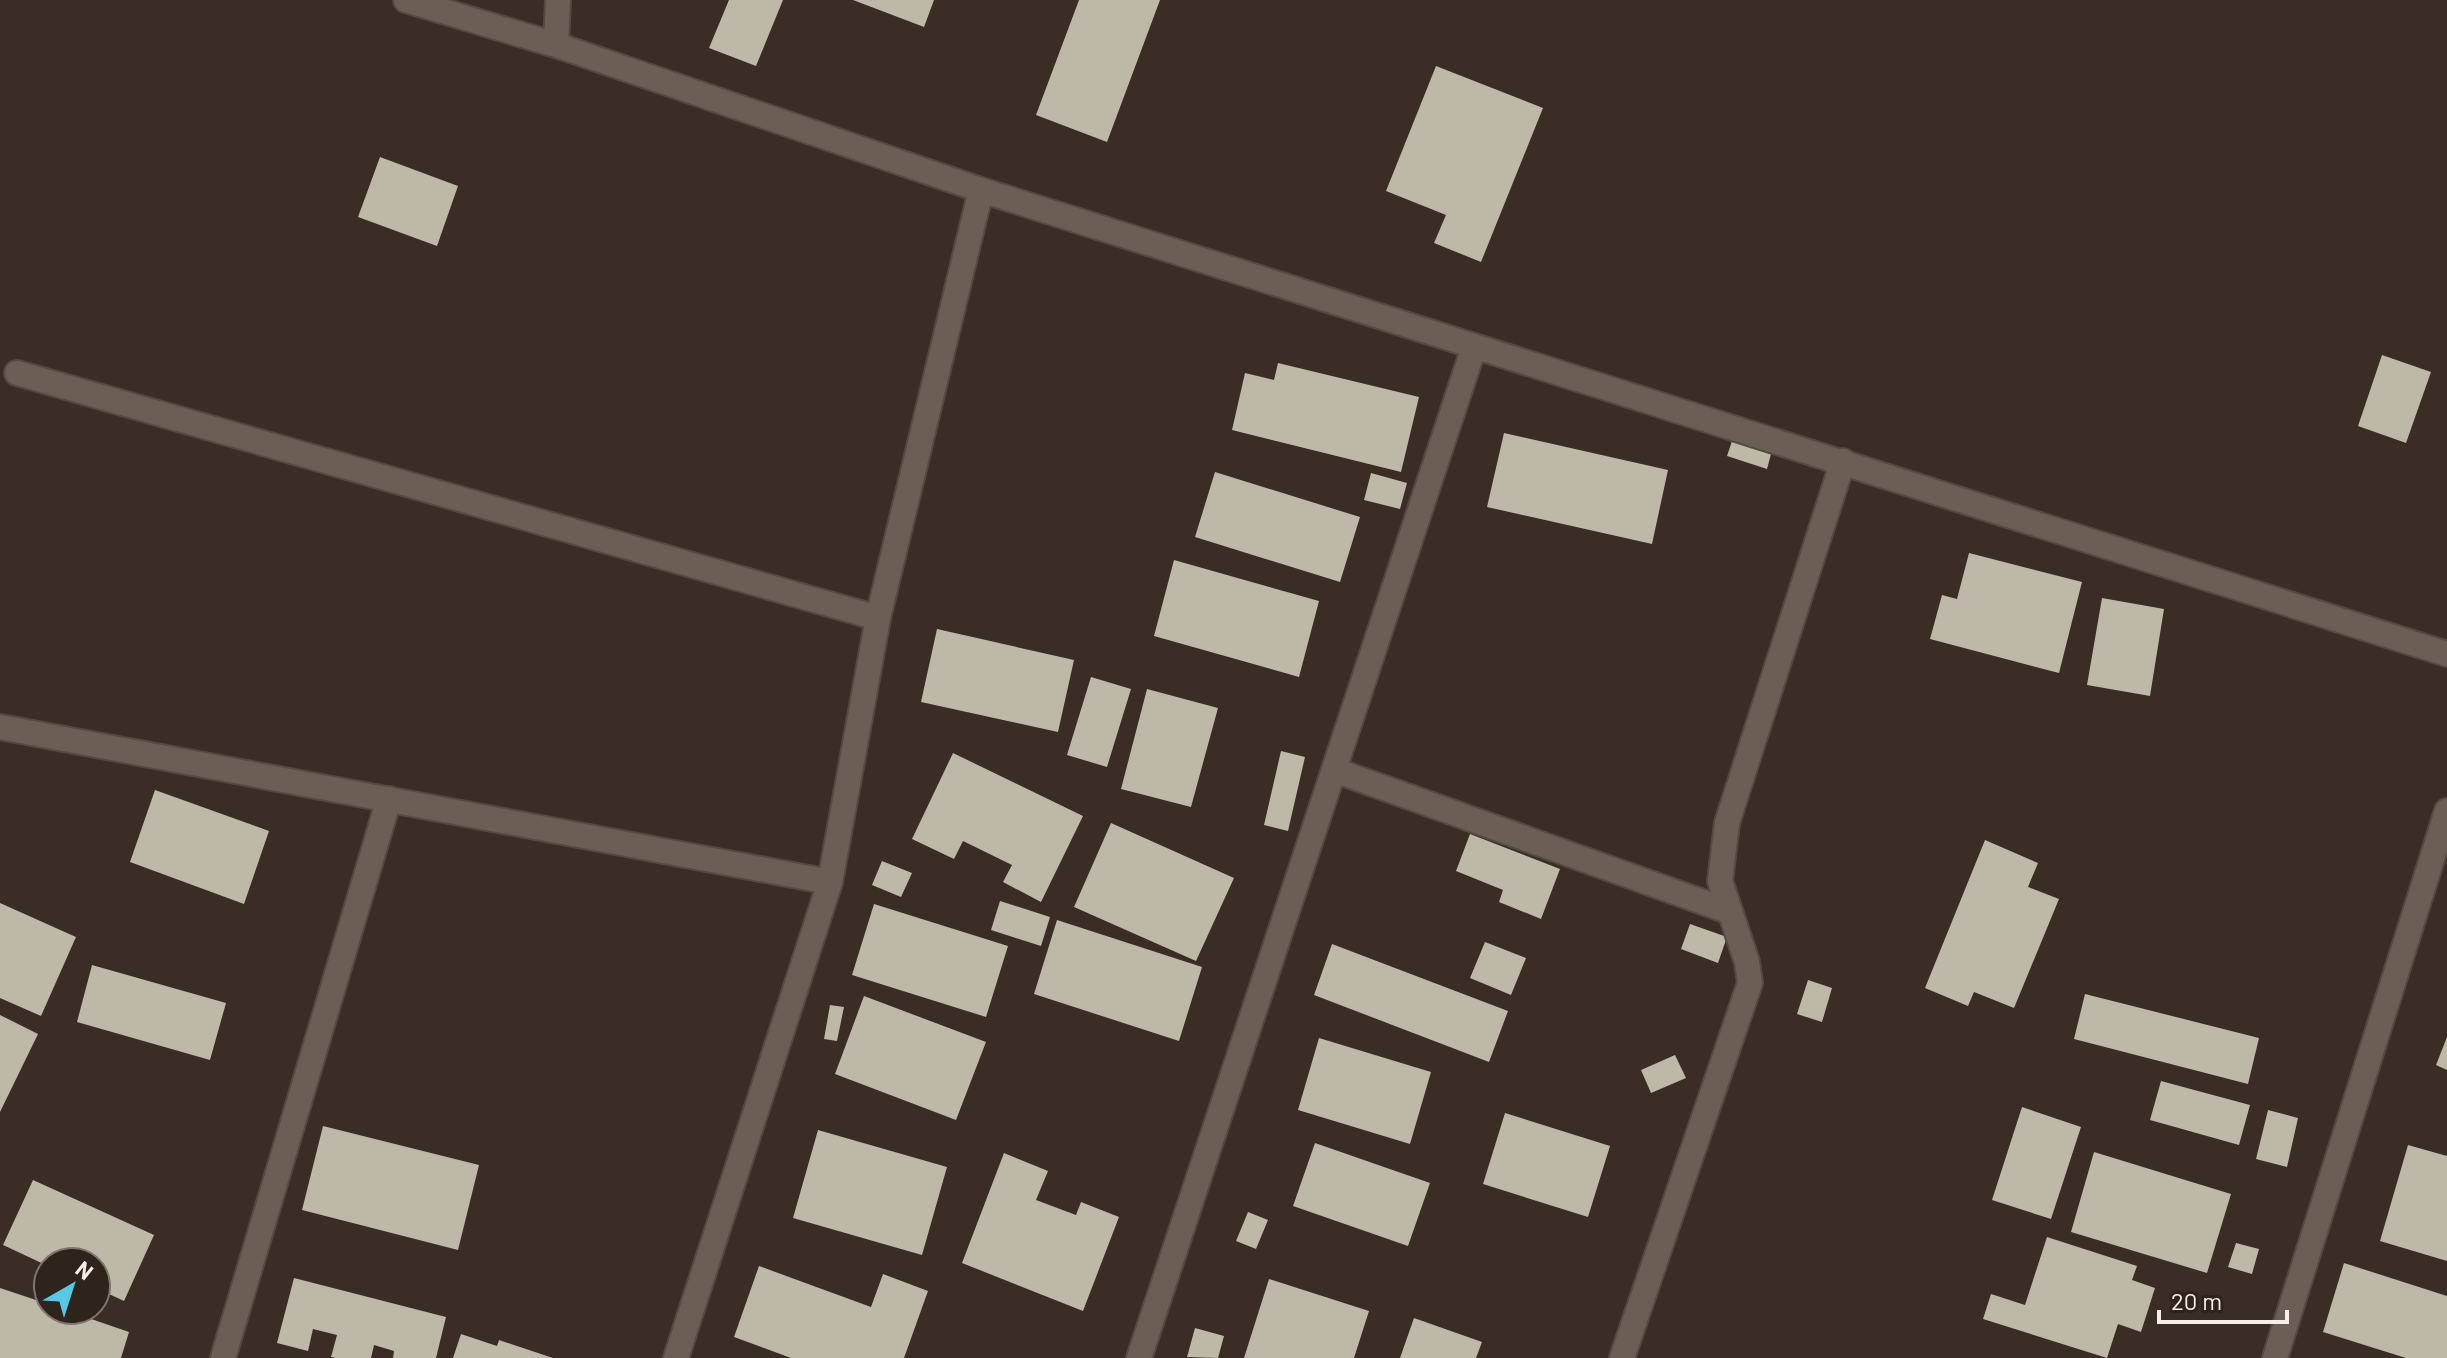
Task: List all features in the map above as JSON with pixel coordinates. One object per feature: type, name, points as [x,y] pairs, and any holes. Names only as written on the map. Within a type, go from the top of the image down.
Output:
[{"type":"street","points":[[406,0],[556,45],[981,190],[2447,654]]},
{"type":"street","points":[[556,45],[558,0]]},
{"type":"street","points":[[676,1358],[830,882],[878,618],[981,190]]},
{"type":"street","points":[[1139,1358],[1474,347]]},
{"type":"street","points":[[17,373],[878,618]]},
{"type":"street","points":[[1622,1358],[1750,983],[1747,962],[1720,881],[1727,823],[1843,461]]},
{"type":"street","points":[[0,727],[830,882]]},
{"type":"street","points":[[1334,770],[1728,911]]},
{"type":"street","points":[[223,1358],[389,799]]},
{"type":"street","points":[[2275,1358],[2447,811]]},
{"type":"building","points":[[729,0],[783,0],[756,66],[709,48]]},
{"type":"building","points":[[853,0],[934,0],[924,27]]},
{"type":"building","points":[[1079,0],[1160,0],[1107,142],[1036,115]]},
{"type":"building","points":[[1436,66],[1543,108],[1481,262],[1434,243],[1446,215],[1386,191]]},
{"type":"building","points":[[380,157],[458,186],[437,246],[358,217]]},
{"type":"building","points":[[2382,355],[2431,372],[2406,443],[2358,426]]},
{"type":"building","points":[[1278,363],[1419,397],[1401,472],[1232,430],[1245,373],[1274,380]]},
{"type":"building","points":[[1504,433],[1668,470],[1652,544],[1487,507]]},
{"type":"building","points":[[1732,441],[1771,454],[1767,469],[1727,456]]},
{"type":"building","points":[[1215,472],[1360,517],[1340,582],[1195,537]]},
{"type":"building","points":[[1371,473],[1407,483],[1400,509],[1364,500]]},
{"type":"building","points":[[1969,553],[2082,582],[2059,673],[1930,639],[1942,595],[1957,599]]},
{"type":"building","points":[[1174,560],[1319,601],[1299,677],[1154,636]]},
{"type":"building","points":[[2102,598],[2164,609],[2150,696],[2087,685]]},
{"type":"building","points":[[937,629],[1074,660],[1058,732],[921,702]]},
{"type":"building","points":[[1091,677],[1131,689],[1107,767],[1067,755]]},
{"type":"building","points":[[1147,689],[1218,708],[1191,807],[1121,789]]},
{"type":"building","points":[[1281,751],[1305,757],[1288,831],[1264,825]]},
{"type":"building","points":[[953,753],[1083,816],[1041,902],[1003,882],[1012,865],[963,841],[954,859],[912,839]]},
{"type":"building","points":[[155,790],[269,831],[244,904],[130,862]]},
{"type":"building","points":[[1111,823],[1234,878],[1196,961],[1074,907]]},
{"type":"building","points":[[1470,834],[1560,869],[1541,919],[1499,902],[1503,890],[1456,871]]},
{"type":"building","points":[[1985,840],[2038,863],[2028,887],[2059,899],[2014,1008],[1974,992],[1968,1006],[1925,988]]},
{"type":"building","points":[[882,861],[912,873],[901,897],[872,885]]},
{"type":"building","points":[[1000,901],[1050,917],[1041,946],[991,930]]},
{"type":"building","points":[[0,903],[76,937],[41,1016],[0,998]]},
{"type":"building","points":[[874,904],[1008,946],[986,1017],[852,975]]},
{"type":"building","points":[[1057,920],[1202,967],[1179,1041],[1034,994]]},
{"type":"building","points":[[1690,924],[1727,937],[1718,963],[1681,949]]},
{"type":"building","points":[[1485,942],[1526,958],[1511,995],[1470,978]]},
{"type":"building","points":[[1332,944],[1508,1011],[1489,1062],[1314,995]]},
{"type":"building","points":[[92,965],[226,1003],[210,1060],[77,1022]]},
{"type":"building","points":[[1808,980],[1832,988],[1822,1022],[1797,1014]]},
{"type":"building","points":[[2085,994],[2259,1038],[2248,1084],[2074,1039]]},
{"type":"building","points":[[864,996],[986,1042],[956,1120],[835,1074]]},
{"type":"building","points":[[830,1005],[844,1007],[837,1041],[824,1039]]},
{"type":"building","points":[[0,1015],[38,1034],[0,1112]]},
{"type":"building","points":[[2447,1037],[2447,1070],[2436,1065]]},
{"type":"building","points":[[1319,1038],[1431,1072],[1410,1144],[1298,1110]]},
{"type":"building","points":[[1675,1055],[1686,1078],[1651,1093],[1641,1070]]},
{"type":"building","points":[[2161,1081],[2250,1105],[2239,1145],[2150,1120]]},
{"type":"building","points":[[2022,1107],[2081,1127],[2051,1219],[1992,1200]]},
{"type":"building","points":[[2268,1110],[2298,1118],[2287,1167],[2256,1159]]},
{"type":"building","points":[[1505,1113],[1610,1146],[1588,1217],[1483,1184]]},
{"type":"building","points":[[323,1126],[479,1165],[458,1250],[302,1210]]},
{"type":"building","points":[[818,1130],[947,1167],[922,1255],[793,1218]]},
{"type":"building","points":[[1315,1143],[1430,1183],[1408,1246],[1293,1206]]},
{"type":"building","points":[[2408,1145],[2447,1156],[2447,1261],[2380,1241]]},
{"type":"building","points":[[2094,1152],[2231,1194],[2207,1273],[2071,1232]]},
{"type":"building","points":[[1004,1153],[1048,1171],[1036,1200],[1076,1215],[1081,1202],[1119,1217],[1083,1311],[962,1263]]},
{"type":"building","points":[[33,1180],[154,1235],[124,1301],[112,1295],[112,1246],[32,1246],[32,1259],[3,1245]]},
{"type":"building","points":[[1248,1212],[1268,1220],[1256,1249],[1236,1241]]},
{"type":"building","points":[[2047,1237],[2137,1266],[2132,1280],[2155,1288],[2141,1332],[2118,1324],[2107,1358],[1983,1319],[1991,1294],[2025,1305]]},
{"type":"building","points":[[2236,1243],[2259,1249],[2252,1274],[2228,1267]]},
{"type":"building","points":[[2344,1263],[2447,1296],[2447,1358],[2406,1358],[2323,1332]]},
{"type":"building","points":[[759,1266],[871,1307],[883,1274],[928,1291],[904,1358],[791,1358],[734,1337]]},
{"type":"building","points":[[294,1278],[446,1317],[436,1358],[393,1358],[394,1351],[374,1345],[371,1358],[331,1357],[337,1335],[313,1329],[308,1351],[277,1343]]},
{"type":"building","points":[[1269,1279],[1369,1311],[1354,1358],[1244,1358]]},
{"type":"building","points":[[0,1288],[32,1299],[32,1326],[112,1326],[129,1332],[121,1358],[0,1358]]},
{"type":"building","points":[[1414,1318],[1482,1342],[1476,1358],[1400,1358]]},
{"type":"building","points":[[1195,1328],[1224,1336],[1218,1358],[1187,1357]]},
{"type":"building","points":[[461,1334],[497,1346],[499,1340],[553,1358],[453,1358]]}]
